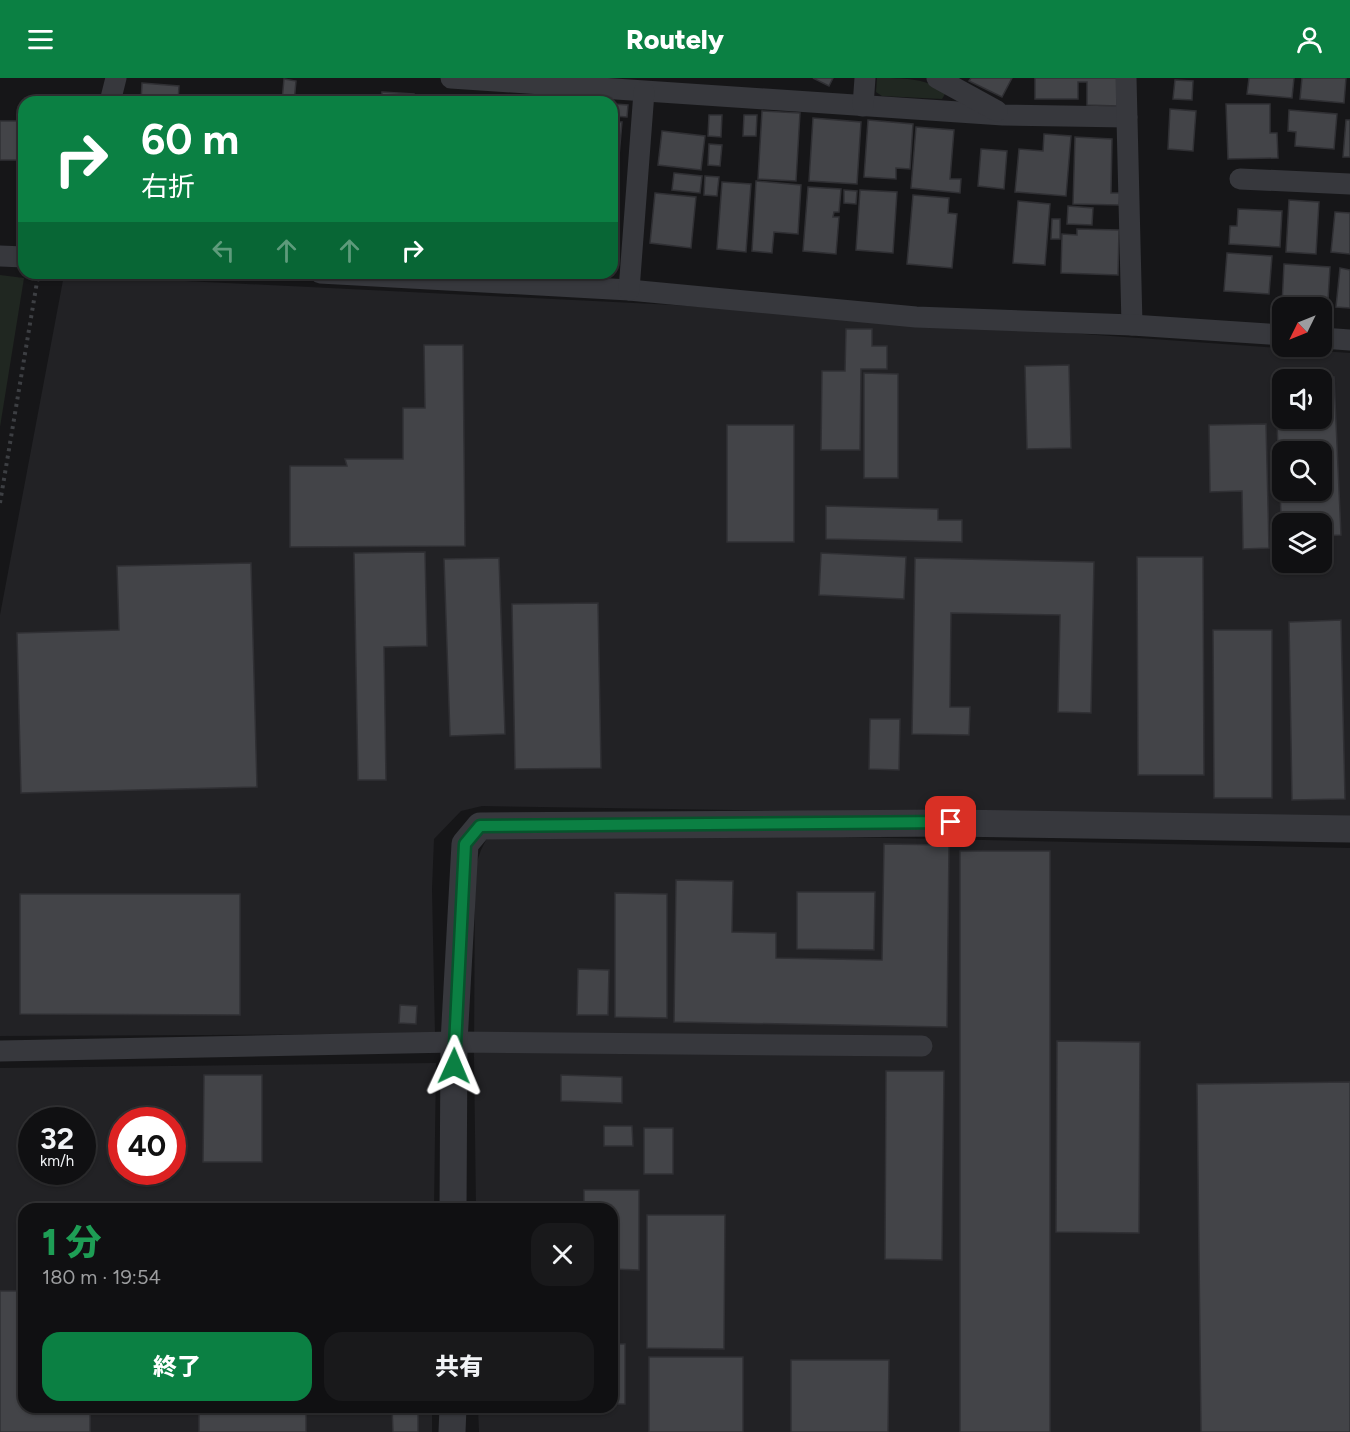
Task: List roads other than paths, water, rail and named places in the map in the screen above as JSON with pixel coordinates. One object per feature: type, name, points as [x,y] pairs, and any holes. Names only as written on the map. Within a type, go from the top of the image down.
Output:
[{"type":"street","points":[[112,96],[116,78]]},
{"type":"street","points":[[451,78],[1003,115],[1127,117]]},
{"type":"street","points":[[619,78],[644,92]]},
{"type":"street","points":[[863,106],[865,78]]},
{"type":"street","points":[[937,78],[1003,115]]},
{"type":"street","points":[[1126,78],[1132,325]]},
{"type":"street","points":[[629,290],[644,92]]},
{"type":"street","points":[[1240,179],[1350,184]]},
{"type":"street","points":[[0,256],[18,257]]},
{"type":"street","points":[[429,279],[629,290],[916,317],[1132,325],[1272,334]]},
{"type":"street","points":[[1332,339],[1350,340]]},
{"type":"street","points":[[453,1203],[454,1042],[465,844],[480,826],[951,822],[1350,829]]},
{"type":"street","points":[[0,1051],[454,1042],[922,1046]]},
{"type":"street","points":[[452,1432],[453,1413]]}]
